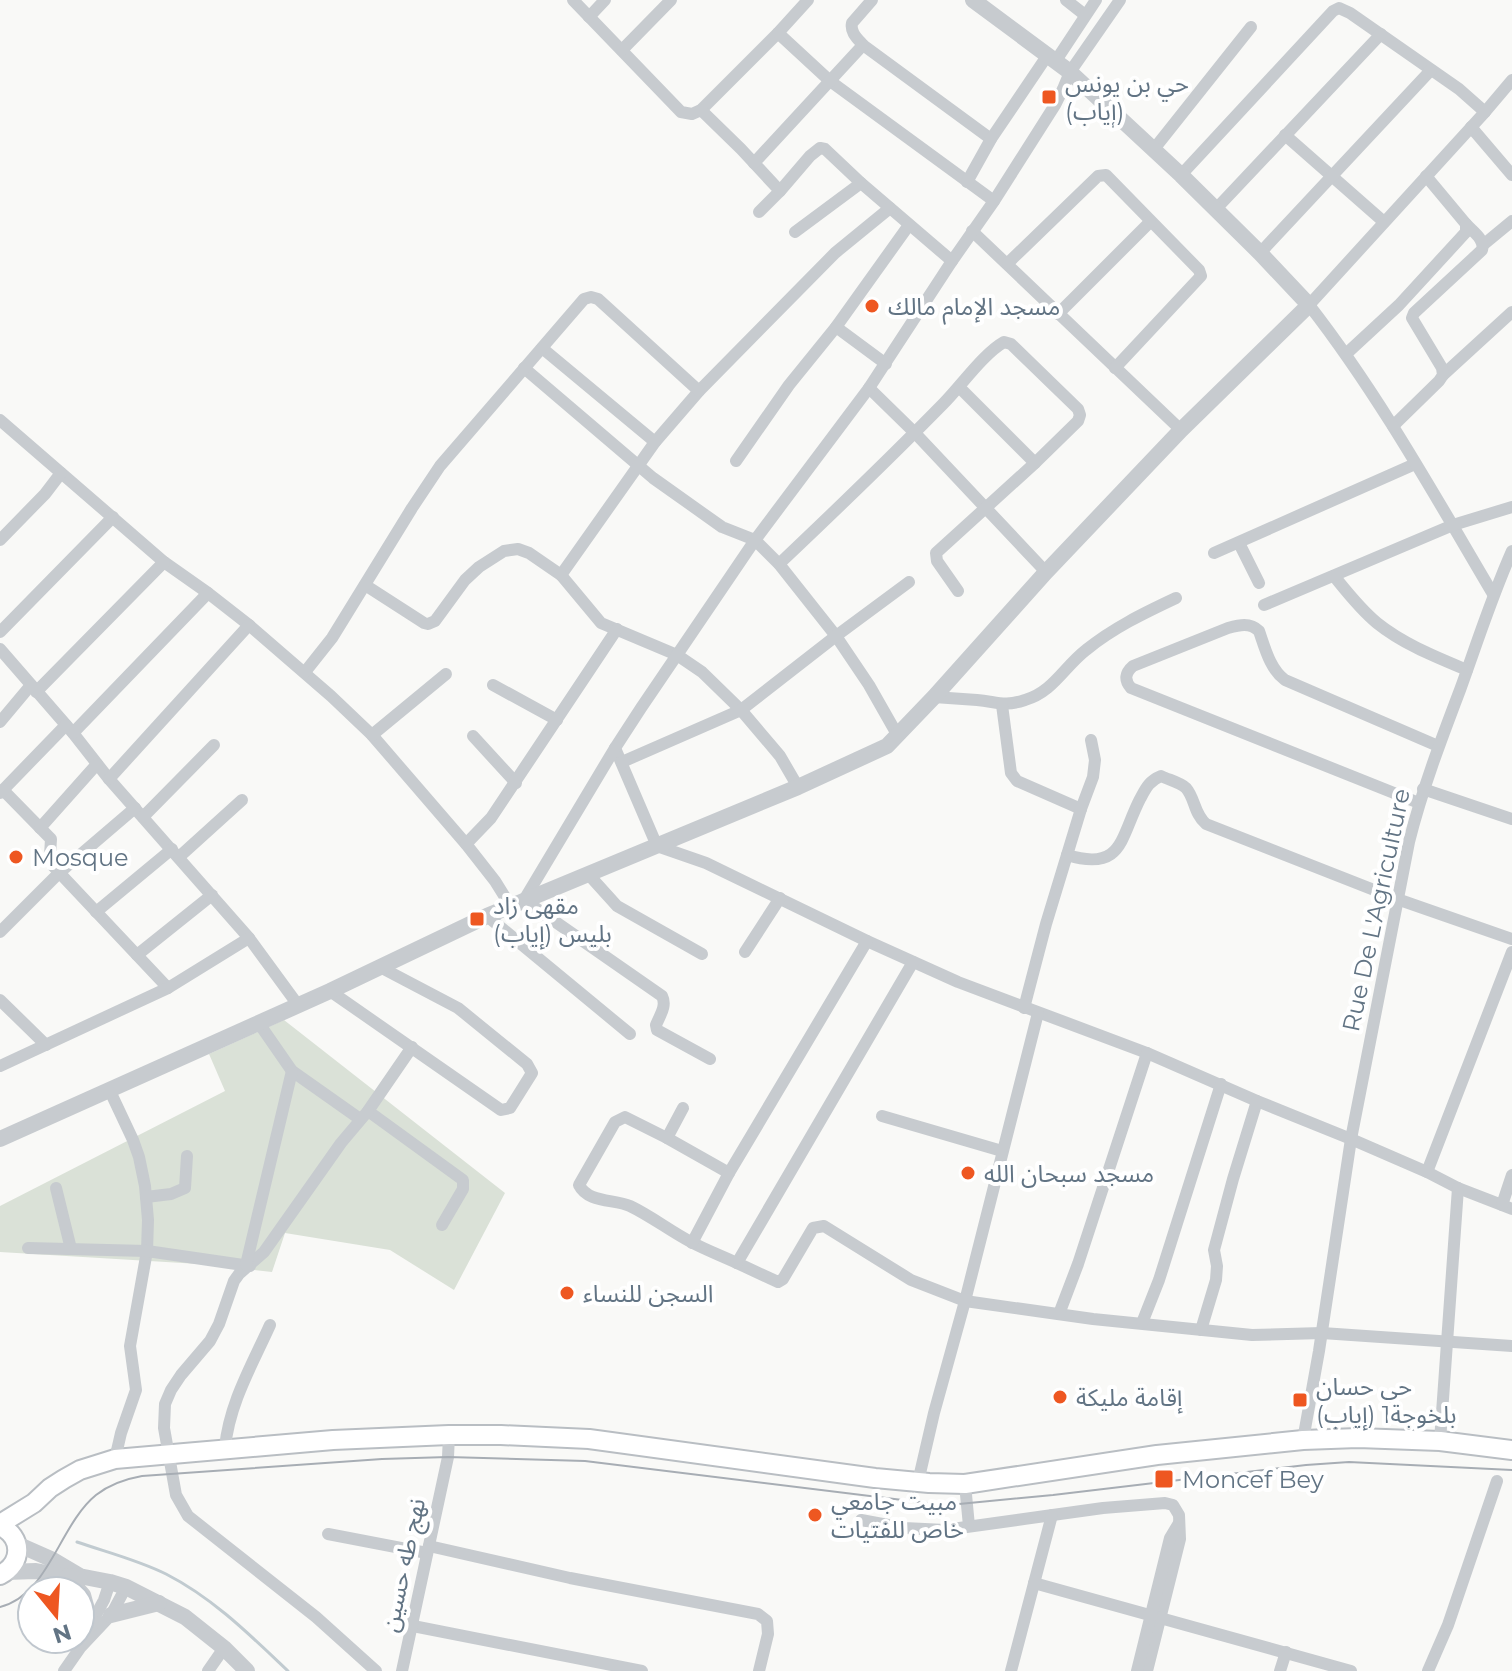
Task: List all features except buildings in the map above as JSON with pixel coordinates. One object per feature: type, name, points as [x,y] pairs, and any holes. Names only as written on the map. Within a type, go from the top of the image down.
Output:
[{"type":"main road","points":[[3,1573],[16,1560],[16,1543],[12,1534],[0,1525],[80,1470],[115,1459],[225,1448],[449,1435],[589,1439],[875,1478],[965,1484],[1157,1455],[1303,1440],[1358,1438],[1440,1441],[1512,1450]]},
{"type":"main road","points":[[16,1543],[34,1503]]},
{"type":"street","points":[[573,0],[681,112],[692,114],[701,110],[808,0]]},
{"type":"street","points":[[589,17],[605,0]]},
{"type":"street","points":[[622,50],[671,0]]},
{"type":"street","points":[[872,0],[852,23],[851,28],[863,45],[991,139]]},
{"type":"street","points":[[973,0],[1070,72],[1181,175],[1309,305],[1346,354],[1393,426],[1493,594]]},
{"type":"street","points":[[1066,0],[1085,15]]},
{"type":"street","points":[[967,182],[991,139],[1096,0]]},
{"type":"street","points":[[517,902],[615,748],[755,540],[886,364],[1055,105],[1070,72],[1120,0]]},
{"type":"street","points":[[1181,175],[1335,9],[1343,9],[1381,34],[1459,89],[1485,112]]},
{"type":"street","points":[[1154,149],[1251,27]]},
{"type":"street","points":[[778,33],[830,81],[994,201]]},
{"type":"street","points":[[1215,210],[1381,34]]},
{"type":"street","points":[[754,163],[863,45]]},
{"type":"street","points":[[1260,253],[1431,70]]},
{"type":"street","points":[[0,1139],[330,991],[517,902],[798,787],[887,746],[1181,430],[1309,305],[1512,80]]},
{"type":"street","points":[[701,110],[780,191]]},
{"type":"street","points":[[1471,127],[1512,175]]},
{"type":"street","points":[[1285,135],[1384,222]]},
{"type":"street","points":[[759,212],[810,156],[820,148],[825,149],[952,261]]},
{"type":"street","points":[[1008,263],[1098,176],[1106,175],[1199,270],[1201,276],[1115,368]]},
{"type":"street","points":[[1426,176],[1483,245]]},
{"type":"street","points":[[795,232],[861,183]]},
{"type":"street","points":[[561,575],[655,442],[699,391],[835,253],[890,208]]},
{"type":"street","points":[[1412,318],[1482,250],[1483,245],[1512,221]]},
{"type":"street","points":[[1058,314],[1150,222]]},
{"type":"street","points":[[1346,354],[1399,305],[1462,237],[1466,224]]},
{"type":"street","points":[[736,461],[909,225]]},
{"type":"street","points":[[972,231],[1181,430]]},
{"type":"street","points":[[305,672],[332,638],[440,466],[584,299],[598,299],[699,391]]},
{"type":"street","points":[[1399,305],[1412,318],[1442,368],[1443,375]]},
{"type":"street","points":[[1393,426],[1512,312]]},
{"type":"street","points":[[836,327],[886,364]]},
{"type":"street","points":[[779,564],[1004,342],[1011,344],[1078,409],[1080,415],[1078,421],[1035,463],[936,553],[937,561],[958,591]]},
{"type":"street","points":[[542,348],[655,442]]},
{"type":"street","points":[[524,368],[638,466],[722,527],[755,540],[779,564],[836,636],[898,736]]},
{"type":"street","points":[[869,388],[1046,572]]},
{"type":"street","points":[[960,388],[1035,463]]},
{"type":"street","points":[[0,420],[164,562],[208,593],[305,672],[372,735],[495,881],[517,902],[662,996],[664,1009],[656,1025],[657,1030],[710,1059]]},
{"type":"street","points":[[1214,553],[1415,464]]},
{"type":"street","points":[[0,540],[61,473]]},
{"type":"street","points":[[1264,605],[1453,525],[1512,507]]},
{"type":"street","points":[[0,632],[113,517]]},
{"type":"street","points":[[1239,543],[1259,583]]},
{"type":"street","points":[[365,585],[428,624],[435,621],[465,580],[479,567],[504,551],[518,549],[529,553],[561,575],[601,623],[677,655],[702,672],[741,710],[780,756],[798,787]]},
{"type":"street","name":"Rue De L'Agriculture","points":[[1303,1440],[1351,1139],[1397,899],[1419,803],[1493,594],[1512,551]]},
{"type":"street","points":[[0,722],[164,562]]},
{"type":"street","points":[[1334,576],[1378,624],[1430,654],[1467,670]]},
{"type":"street","points":[[622,762],[741,710],[909,582]]},
{"type":"street","points":[[168,988],[59,873],[50,859],[51,839],[2,792],[208,593]]},
{"type":"street","points":[[934,697],[1002,705],[1041,694],[1082,652],[1113,631],[1176,598]]},
{"type":"street","points":[[1419,803],[1131,688],[1126,675],[1133,666],[1228,628],[1247,624],[1259,631],[1272,665],[1285,680],[1438,746]]},
{"type":"street","points":[[109,779],[249,625]]},
{"type":"street","points":[[466,844],[491,818],[516,783],[617,629]]},
{"type":"street","points":[[0,649],[249,938],[298,1005]]},
{"type":"street","points":[[372,735],[446,674]]},
{"type":"street","points":[[493,685],[557,720]]},
{"type":"street","points":[[1002,705],[1008,759],[1011,773],[1017,781],[1081,809]]},
{"type":"street","points":[[473,736],[516,783]]},
{"type":"street","points":[[1024,1008],[1046,924],[1095,768],[1091,740]]},
{"type":"street","points":[[0,932],[59,873],[139,812],[214,745]]},
{"type":"street","points":[[615,748],[657,846],[706,863],[958,982],[1147,1053],[1507,1207],[1512,1175]]},
{"type":"street","points":[[40,828],[97,764]]},
{"type":"street","points":[[1067,855],[1102,860],[1113,854],[1149,783],[1161,776],[1185,788],[1200,819],[1206,824],[1397,899],[1512,939]]},
{"type":"street","points":[[1423,789],[1512,819]]},
{"type":"street","points":[[96,912],[242,800]]},
{"type":"street","points":[[589,875],[617,906],[702,954]]},
{"type":"street","points":[[137,955],[212,895]]},
{"type":"street","points":[[745,952],[780,898]]},
{"type":"street","points":[[487,916],[630,1034]]},
{"type":"street","points":[[0,1066],[168,988],[249,938]]},
{"type":"street","points":[[692,1243],[729,1173],[867,941]]},
{"type":"street","points":[[1427,1172],[1512,952]]},
{"type":"street","points":[[737,1263],[913,962]]},
{"type":"street","points":[[330,991],[501,1110],[510,1108],[532,1073],[527,1064],[458,1008],[380,967]]},
{"type":"street","points":[[0,1000],[46,1045]]},
{"type":"street","points":[[918,1482],[1038,1013]]},
{"type":"street","points":[[258,1022],[292,1071],[463,1180],[463,1189],[442,1225]]},
{"type":"street","points":[[376,1671],[316,1617],[188,1516],[176,1495],[164,1417],[171,1390],[210,1341],[219,1324],[234,1281],[264,1252],[412,1047]]},
{"type":"street","points":[[1059,1314],[1147,1053]]},
{"type":"street","points":[[248,1265],[292,1071]]},
{"type":"street","points":[[1142,1323],[1159,1280],[1221,1084]]},
{"type":"street","points":[[109,1089],[139,1157],[148,1220],[147,1251],[130,1346],[136,1390],[115,1459]]},
{"type":"street","points":[[1201,1330],[1216,1280],[1214,1250],[1257,1101]]},
{"type":"street","points":[[667,1138],[683,1108]]},
{"type":"street","points":[[882,1116],[1002,1151]]},
{"type":"street","points":[[729,1173],[625,1117],[615,1122],[579,1185],[582,1191],[594,1198],[633,1207],[692,1243],[778,1282],[783,1279],[813,1228],[824,1226],[911,1280],[965,1301],[1252,1335],[1322,1333],[1512,1346]]},
{"type":"street","points":[[146,1197],[176,1193],[185,1188],[187,1156]]},
{"type":"street","points":[[56,1188],[71,1249]]},
{"type":"street","points":[[1440,1441],[1458,1188]]},
{"type":"street","points":[[28,1248],[147,1251],[248,1265]]},
{"type":"street","points":[[225,1448],[232,1409],[270,1325]]},
{"type":"street","name":"نهج طه حسين","points":[[404,1667],[448,1457],[449,1435]]},
{"type":"street","points":[[1428,1671],[1448,1625],[1497,1481]]},
{"type":"street","points":[[965,1484],[969,1526]]},
{"type":"street","points":[[861,1520],[924,1530],[945,1530],[1165,1503],[1176,1507],[1179,1523],[1170,1538],[1147,1671]]},
{"type":"street","points":[[1011,1671],[1052,1515]]},
{"type":"street","points":[[328,1534],[428,1550],[758,1614],[767,1621],[769,1629],[759,1671]]},
{"type":"street","points":[[16,1543],[51,1559],[72,1575]]},
{"type":"street","points":[[3,1573],[36,1571],[66,1575]]},
{"type":"street","points":[[96,1580],[118,1584],[185,1617],[247,1671]]},
{"type":"street","points":[[1034,1583],[1351,1671]]},
{"type":"street","points":[[96,1631],[111,1615],[118,1584]]},
{"type":"street","points":[[96,1615],[118,1584]]},
{"type":"street","points":[[111,1615],[159,1603]]},
{"type":"street","points":[[1137,1671],[1156,1616]]},
{"type":"street","points":[[413,1626],[642,1671]]},
{"type":"street","points":[[208,1671],[224,1648]]},
{"type":"street","points":[[1280,1671],[1286,1652]]},
{"type":"shaded area","points":[[284,1020],[505,1193],[454,1290],[390,1250],[285,1233],[272,1272],[199,1264],[0,1252],[0,1206],[225,1091],[209,1054]]},
{"type":"waterway","points":[[77,1542],[144,1564],[200,1594],[288,1671]]},
{"type":"tram line","points":[[0,1607],[17,1600],[30,1589],[72,1523],[96,1495],[118,1482],[142,1476],[382,1459],[448,1457],[585,1461],[927,1503],[959,1504],[1349,1462],[1512,1470]]},
{"type":"place","name":"حي بن يونس (إياب)","points":[[1049,97]]},
{"type":"place","name":"مسجد الإمام مالك","points":[[872,306]]},
{"type":"place","name":"Mosque","points":[[16,857]]},
{"type":"place","name":"مقهى زاد بليس (إياب)","points":[[477,919]]},
{"type":"place","name":"مسجد سبحان الله","points":[[968,1173]]},
{"type":"place","name":"السجن للنساء","points":[[567,1293]]},
{"type":"place","name":"إقامة مليكة","points":[[1060,1397]]},
{"type":"place","name":"حي حسان بلخوجة1 (إياب)","points":[[1300,1400]]},
{"type":"place","name":"Moncef Bey","points":[[1164,1479]]},
{"type":"place","name":"مبيت جامعي خاص للفتيات","points":[[815,1515]]}]
